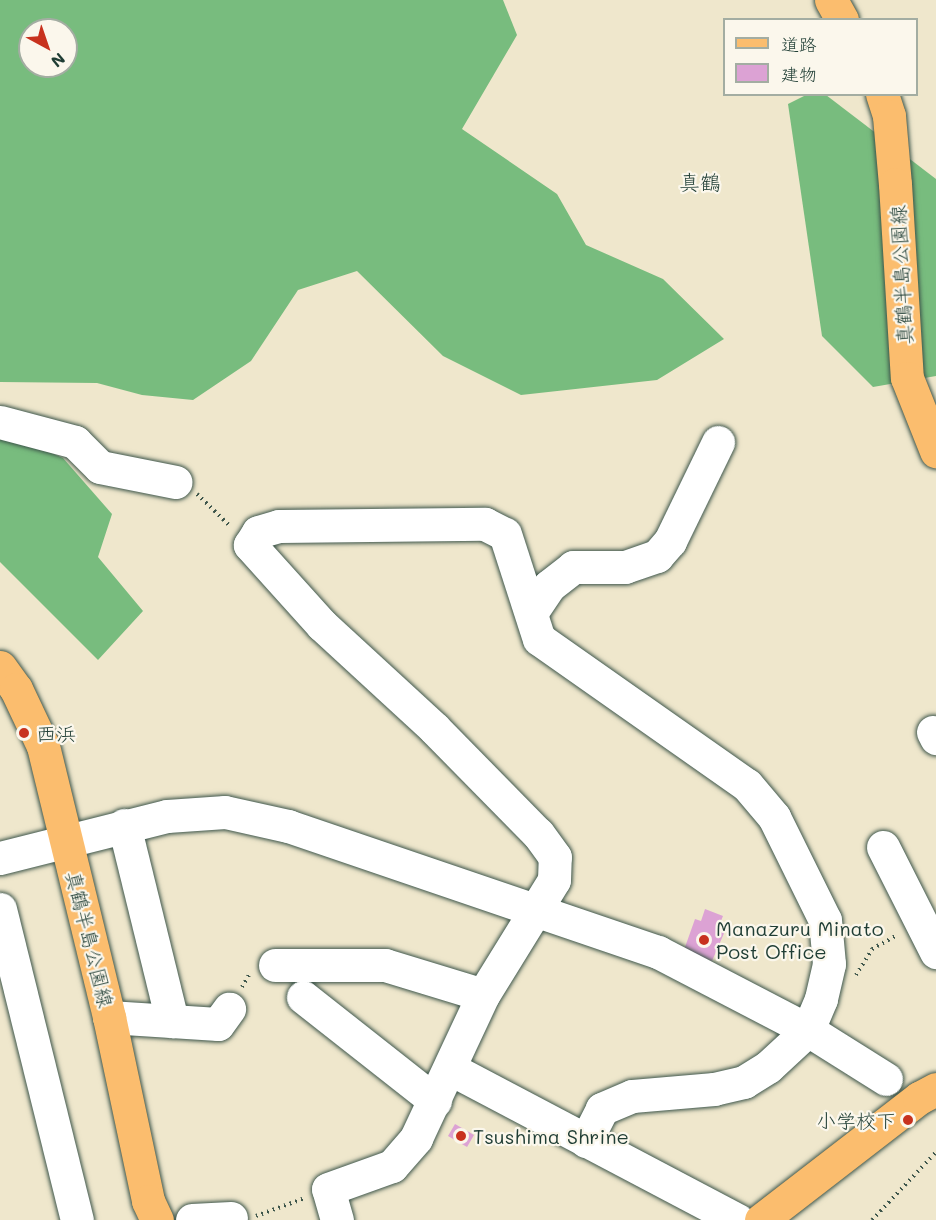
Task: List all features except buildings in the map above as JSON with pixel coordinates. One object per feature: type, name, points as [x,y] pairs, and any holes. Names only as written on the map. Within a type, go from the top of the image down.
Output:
[{"type":"main road","points":[[831,0],[841,18]]},
{"type":"main road","name":"真鶴半島公園線","points":[[883,96],[889,116],[895,184],[907,378],[936,451]]},
{"type":"main road","name":"真鶴半島公園線","points":[[0,667],[33,721],[66,840],[109,1017],[148,1201],[157,1220]]},
{"type":"main road","points":[[761,1220],[930,1098]]},
{"type":"street","points":[[0,422],[75,442],[100,467],[176,482]]},
{"type":"street","points":[[533,610],[549,586],[573,567],[625,567],[657,556],[670,541],[718,442]]},
{"type":"street","points":[[337,1220],[328,1189],[392,1166],[416,1138],[451,1069],[483,995],[554,880],[555,857],[538,834],[434,728],[322,625],[250,545],[258,532],[279,526],[485,524],[505,534],[533,610],[539,639],[747,785],[774,817],[825,920],[829,964],[821,999],[808,1030],[768,1067],[744,1082],[714,1089],[632,1096],[602,1109],[586,1141]]},
{"type":"street","points":[[0,858],[167,816],[225,812],[288,826],[536,908],[658,952],[808,1030],[886,1078]]},
{"type":"street","points":[[124,825],[172,1021]]},
{"type":"street","points":[[883,847],[936,952]]},
{"type":"street","points":[[0,909],[77,1220]]},
{"type":"street","points":[[275,965],[385,965],[483,995]]},
{"type":"street","points":[[303,997],[435,1101]]},
{"type":"street","points":[[109,1017],[218,1024],[229,1009]]},
{"type":"street","points":[[451,1069],[738,1220]]},
{"type":"street","points":[[192,1220],[231,1218]]},
{"type":"path","points":[[176,482],[197,494],[250,545]]},
{"type":"path","points":[[850,986],[873,950],[920,921]]},
{"type":"path","points":[[872,1220],[936,1152]]},
{"type":"path","points":[[231,1218],[257,1216],[328,1189]]},
{"type":"green space","points":[[0,0],[503,0],[517,35],[462,129],[557,194],[586,245],[663,279],[724,339],[657,380],[521,395],[443,356],[357,271],[298,290],[251,361],[193,400],[142,395],[97,383],[0,382]]},
{"type":"green space","points":[[804,96],[827,96],[936,179],[936,376],[873,387],[822,336],[788,104]]},
{"type":"green space","points":[[0,431],[63,458],[112,514],[98,557],[143,611],[98,660],[0,562]]},
{"type":"place","name":"西浜","points":[[24,733]]},
{"type":"place","name":"Manazuru Minato Post Office","points":[[704,940]]},
{"type":"place","name":"小学校下","points":[[908,1120]]},
{"type":"place","name":"Tsushima Shrine","points":[[461,1136]]},
{"type":"district","name":"真鶴","points":[[700,182]]}]
